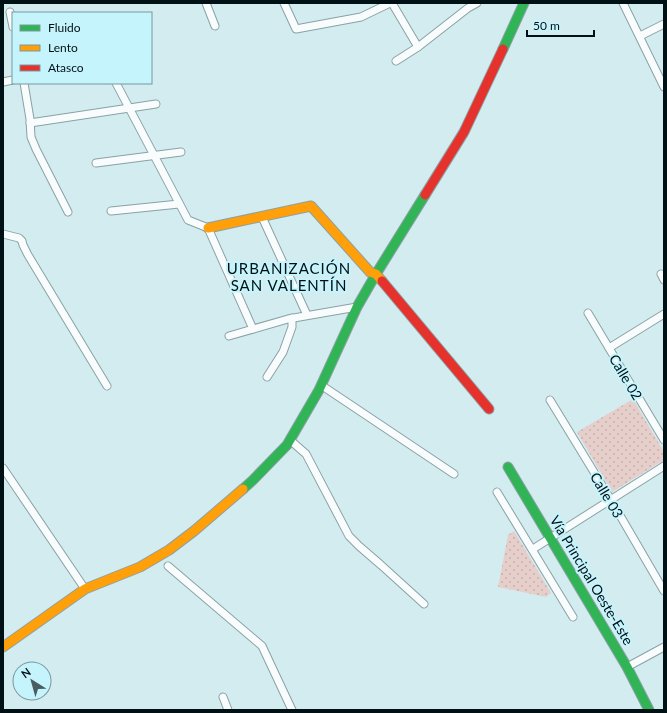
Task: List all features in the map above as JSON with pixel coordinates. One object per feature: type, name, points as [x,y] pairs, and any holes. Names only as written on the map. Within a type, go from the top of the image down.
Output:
[{"type":"street","points":[[206,3],[215,26]]},
{"type":"street","points":[[284,3],[296,29],[361,16],[391,3],[418,47]]},
{"type":"street","points":[[396,61],[418,47],[466,6],[477,3]]},
{"type":"street","points":[[3,647],[85,589],[140,567],[169,550],[194,531],[253,480],[287,445],[321,386],[356,307],[464,132],[524,3]]},
{"type":"street","points":[[623,3],[664,87]]},
{"type":"street","points":[[10,12],[12,22]]},
{"type":"street","points":[[640,36],[664,24]]},
{"type":"street","points":[[24,84],[31,137],[68,212]]},
{"type":"street","points":[[117,84],[188,220],[208,228],[311,206],[370,272],[376,274],[489,409]]},
{"type":"street","points":[[30,123],[156,104]]},
{"type":"street","points":[[96,163],[182,152]]},
{"type":"street","points":[[110,211],[179,204]]},
{"type":"street","points":[[262,217],[307,315]]},
{"type":"street","points":[[208,228],[253,329]]},
{"type":"street","points":[[3,234],[19,238],[22,241],[28,255],[107,386]]},
{"type":"street","points":[[229,336],[292,318],[356,307]]},
{"type":"street","name":"Calle 02","points":[[588,314],[664,440]]},
{"type":"street","points":[[609,348],[664,314]]},
{"type":"street","points":[[267,377],[283,352],[292,327],[292,318]]},
{"type":"street","points":[[321,386],[454,474]]},
{"type":"street","name":"Calle 03","points":[[550,400],[664,591]]},
{"type":"street","points":[[290,440],[306,454],[349,536],[424,604]]},
{"type":"street","points":[[533,549],[664,466]]},
{"type":"street","name":"Vía Principal Oeste-Este","points":[[508,467],[627,667],[649,710]]},
{"type":"street","points":[[3,468],[85,589]]},
{"type":"street","points":[[497,492],[573,617]]},
{"type":"street","points":[[168,566],[262,646],[292,710]]},
{"type":"street","points":[[627,667],[664,647]]},
{"type":"street","points":[[223,697],[228,710]]},
{"type":"shaded area","points":[[633,399],[664,452],[664,460],[612,492],[577,432]]},
{"type":"shaded area","points":[[514,531],[551,593],[546,597],[498,587],[508,535]]},
{"type":"traffic: fast","points":[[503,49],[524,3]]},
{"type":"traffic: fast","points":[[243,489],[287,445],[319,390],[357,307],[425,195]]},
{"type":"traffic: fast","points":[[508,467],[627,667],[649,710]]},
{"type":"traffic: slow","points":[[208,228],[311,206],[370,272],[376,274],[382,281]]},
{"type":"traffic: slow","points":[[3,647],[85,589],[140,567],[169,550],[194,531],[243,489]]},
{"type":"traffic: jam","points":[[425,195],[464,132],[503,49]]},
{"type":"traffic: jam","points":[[382,281],[489,409]]},
{"type":"district","name":"URBANIZACIÓN SAN VALENTÍN","points":[[289,276]]}]
